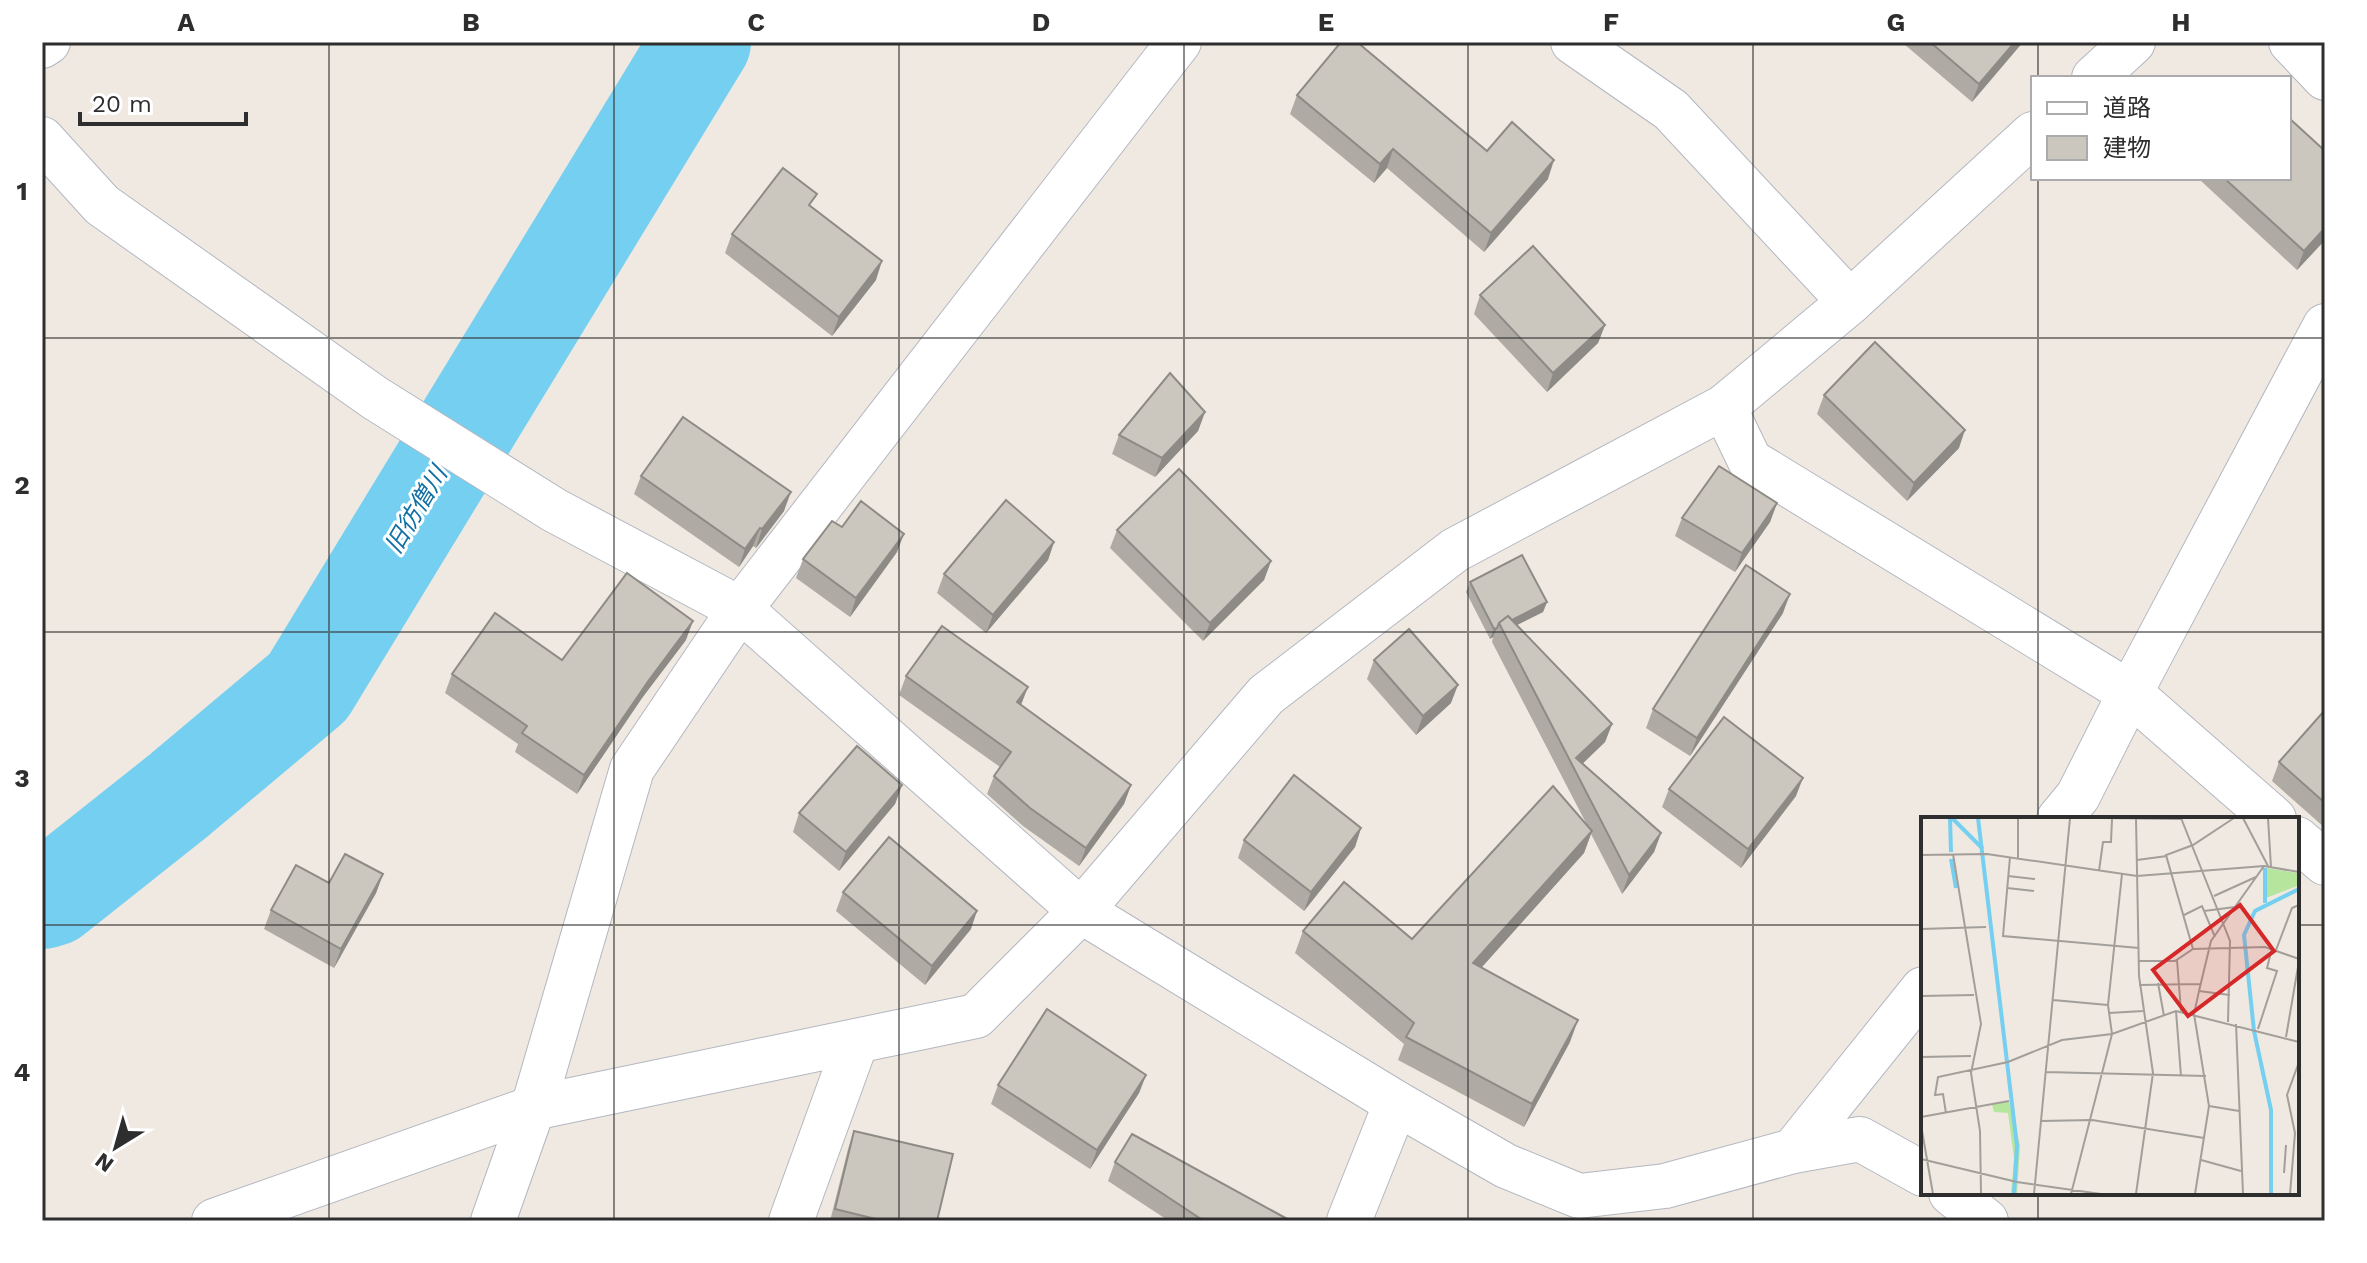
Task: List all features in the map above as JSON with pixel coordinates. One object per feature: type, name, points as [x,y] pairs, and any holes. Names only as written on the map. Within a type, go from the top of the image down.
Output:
[{"type":"street","points":[[42,46],[48,42]]},
{"type":"street","points":[[493,1221],[533,1108],[632,769],[740,609],[1179,42]]},
{"type":"street","points":[[1573,42],[1671,110],[1850,302]]},
{"type":"street","points":[[2096,76],[2133,42]]},
{"type":"street","points":[[2291,42],[2325,78]]},
{"type":"street","points":[[214,1221],[533,1108],[976,1016],[1081,911],[1266,695],[1455,550],[1724,407],[1850,302],[2031,136]]},
{"type":"street","points":[[42,139],[102,205],[375,398],[554,510],[740,609],[1081,911],[1396,1103],[1506,1166],[1579,1196],[1665,1186],[1793,1151],[1860,1139],[1921,1173]]},
{"type":"street","points":[[2061,817],[2078,796],[2325,326]]},
{"type":"street","points":[[1724,407],[1750,461],[2130,693],[2272,817]]},
{"type":"street","points":[[2299,841],[2325,863]]},
{"type":"street","points":[[1793,1151],[1921,991]]},
{"type":"street","points":[[791,1221],[856,1042]]},
{"type":"street","points":[[1349,1221],[1396,1103]]},
{"type":"street","points":[[1954,1195],[1986,1221]]},
{"type":"building","points":[[1341,42],[1357,42],[1487,151],[1512,122],[1554,160],[1491,233],[1393,149],[1380,164],[1297,95]]},
{"type":"building","points":[[1930,42],[2015,42],[1979,84]]},
{"type":"building","points":[[2291,120],[2325,151],[2325,228],[2304,251],[2226,180],[2291,180]]},
{"type":"building","points":[[783,168],[817,194],[809,205],[882,261],[839,317],[732,234]]},
{"type":"building","points":[[1533,246],[1605,325],[1553,373],[1480,295]]},
{"type":"building","points":[[1875,342],[1965,430],[1914,483],[1824,395]]},
{"type":"building","points":[[1170,373],[1205,412],[1162,458],[1119,435]]},
{"type":"building","points":[[683,417],[791,492],[745,549],[641,476]]},
{"type":"building","points":[[1719,466],[1777,503],[1742,553],[1682,518]]},
{"type":"building","points":[[1179,469],[1271,561],[1210,623],[1117,530]]},
{"type":"building","points":[[1006,500],[1054,542],[993,615],[944,574]]},
{"type":"building","points":[[861,501],[904,534],[856,598],[803,559],[832,521],[842,527]]},
{"type":"building","points":[[1522,555],[1547,602],[1512,620],[1508,616],[1494,629],[1470,582]]},
{"type":"building","points":[[1746,565],[1790,594],[1697,738],[1653,709]]},
{"type":"building","points":[[627,573],[693,621],[584,775],[522,733],[527,726],[452,674],[495,613],[562,660]]},
{"type":"building","points":[[1508,616],[1612,724],[1576,758],[1661,833],[1629,875],[1499,623]]},
{"type":"building","points":[[942,626],[1028,687],[1017,702],[1131,785],[1086,848],[1030,808],[994,776],[1011,752],[906,676]]},
{"type":"building","points":[[1409,629],[1458,685],[1423,716],[1374,660]]},
{"type":"building","points":[[2325,710],[2325,803],[2279,762]]},
{"type":"building","points":[[1724,717],[1803,778],[1748,849],[1669,789]]},
{"type":"building","points":[[857,746],[902,785],[846,852],[799,813]]},
{"type":"building","points":[[1294,775],[1361,828],[1311,892],[1244,840]]},
{"type":"building","points":[[1553,786],[1592,831],[1473,963],[1578,1020],[1532,1104],[1406,1037],[1414,1023],[1303,931],[1344,882],[1412,939]]},
{"type":"building","points":[[889,837],[977,911],[932,966],[843,892]]},
{"type":"building","points":[[345,854],[383,874],[341,949],[271,910],[296,865],[329,883]]},
{"type":"building","points":[[1047,1009],[1146,1075],[1097,1150],[998,1085]]},
{"type":"building","points":[[854,1131],[953,1154],[937,1221],[884,1221],[835,1209]]},
{"type":"building","points":[[1132,1134],[1291,1221],[1204,1221],[1115,1162]]},
{"type":"waterway","name":"旧彷僧川","points":[[42,899],[52,896],[178,796],[308,687],[701,42]]}]
